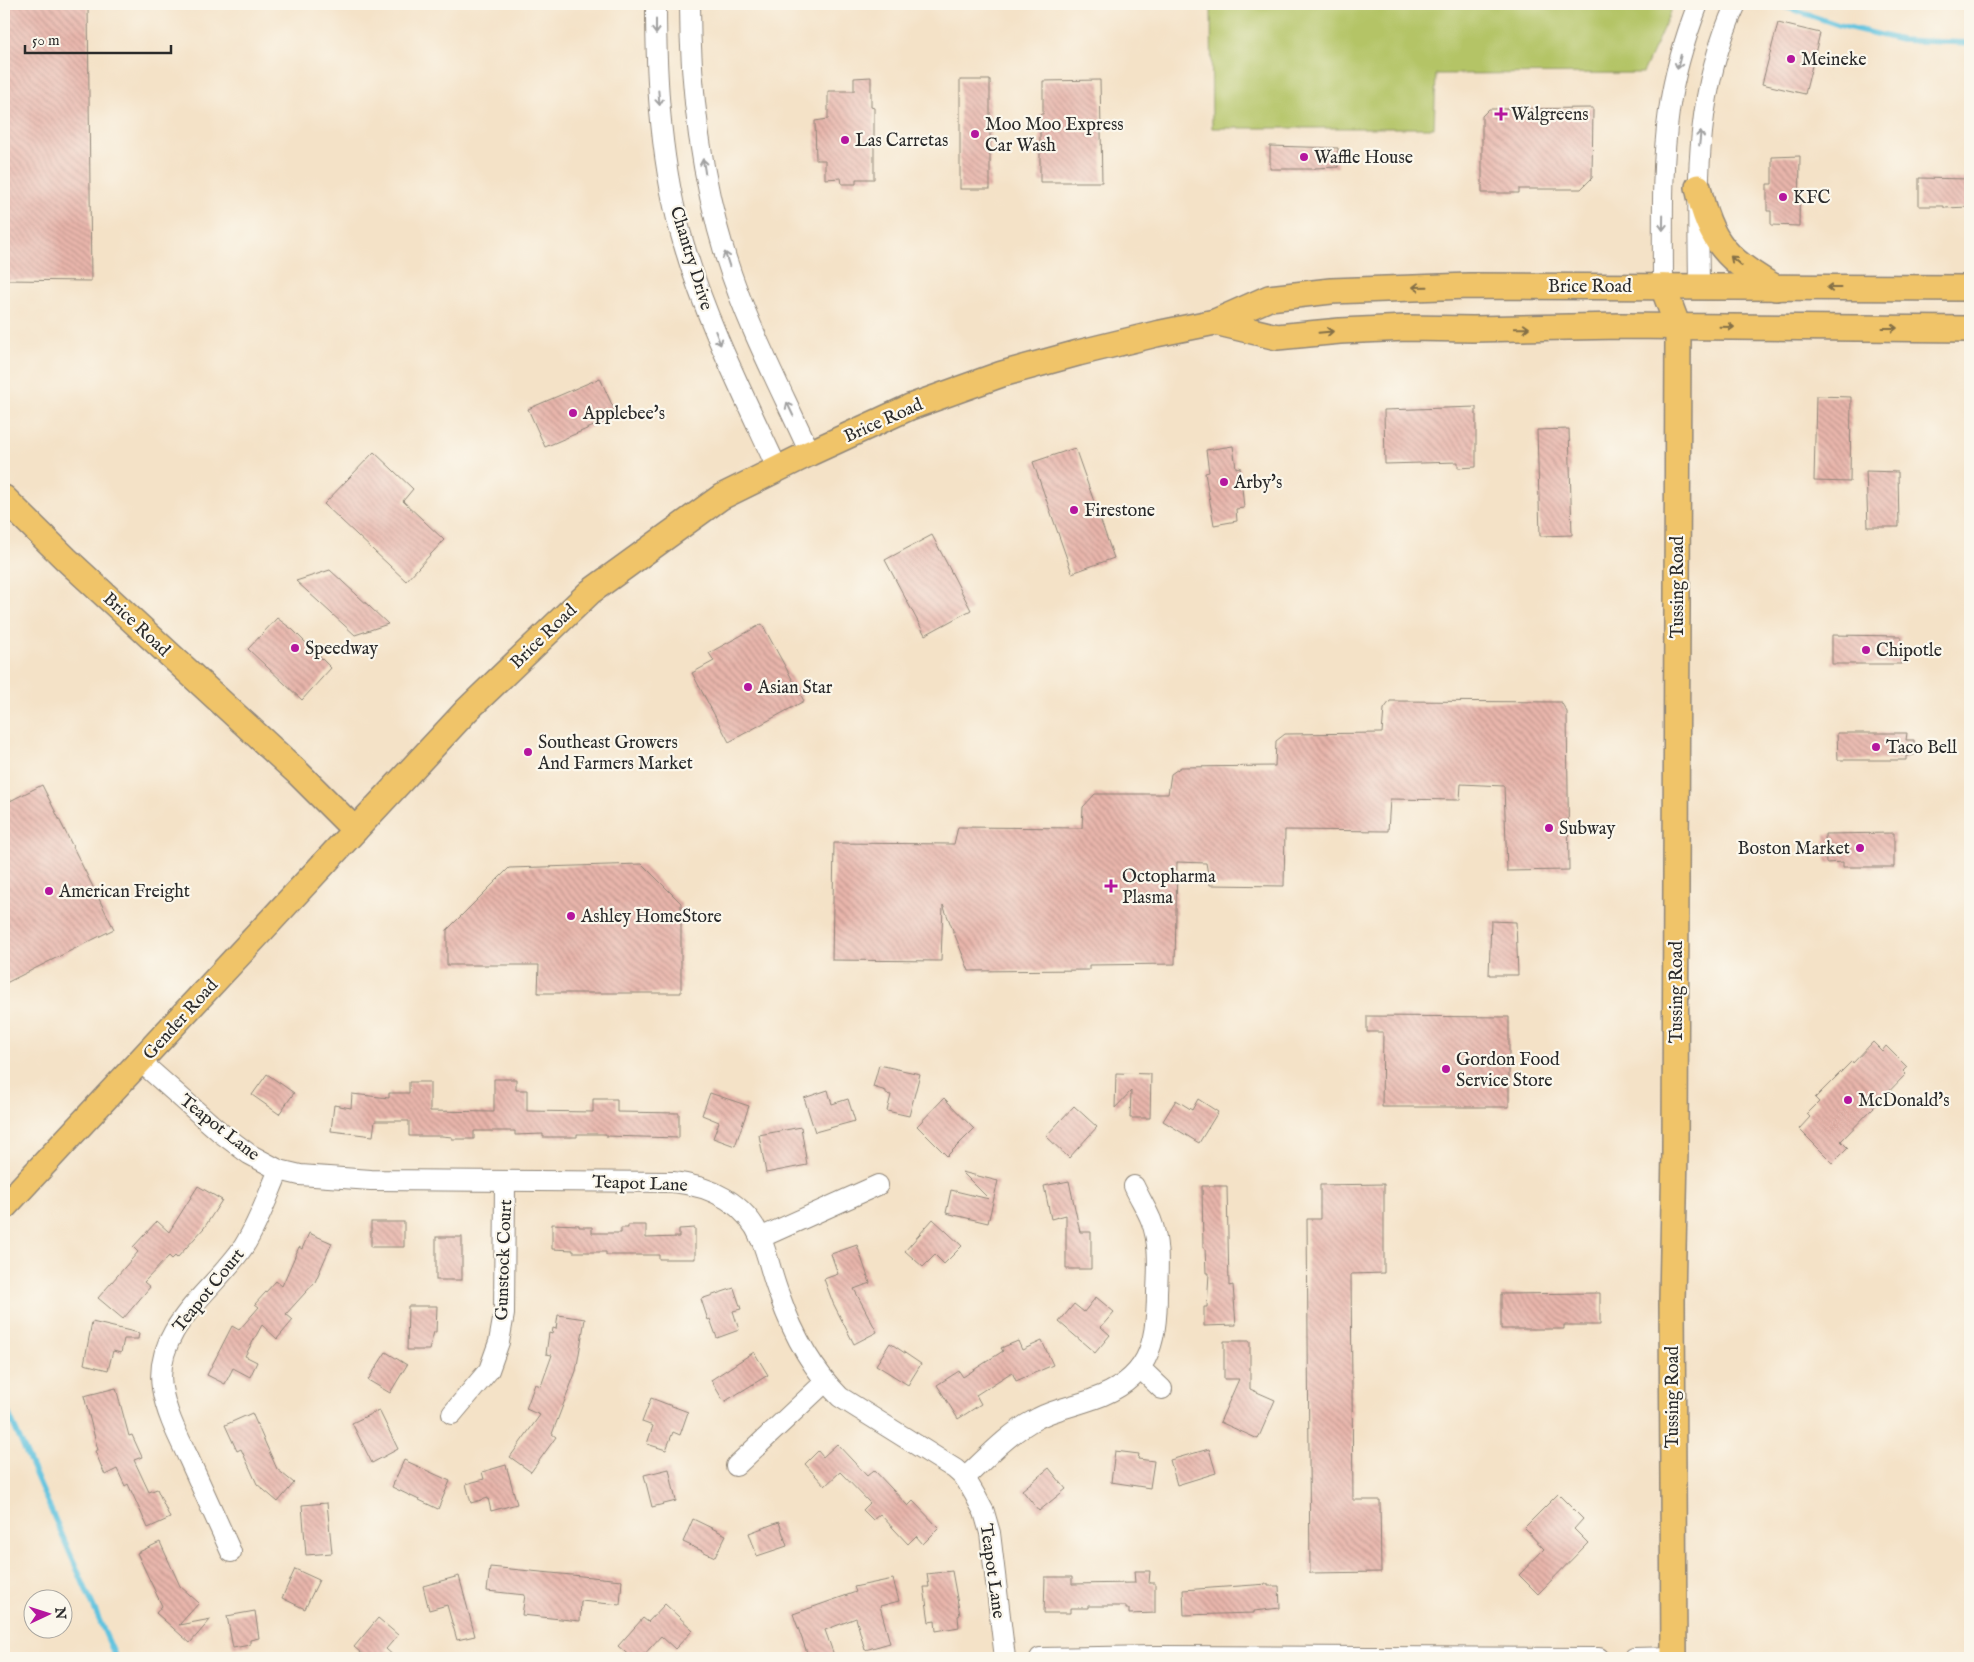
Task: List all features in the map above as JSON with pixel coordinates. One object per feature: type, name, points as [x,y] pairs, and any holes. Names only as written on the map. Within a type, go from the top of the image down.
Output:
[{"type":"main road","points":[[1698,187],[1706,219],[1718,243],[1735,260],[1758,278],[1776,288]]},
{"type":"main road","name":"Brice Road","points":[[4,498],[66,559],[298,774],[355,830],[468,710],[590,592],[721,497],[910,407],[1002,374],[1078,353],[1215,322],[1269,298],[1331,291],[1469,286],[1970,288]]},
{"type":"main road","points":[[1663,286],[1678,327]]},
{"type":"main road","points":[[1678,327],[1699,286]]},
{"type":"main road","name":"Brice Road","points":[[1215,322],[1277,337],[1340,331],[1407,328],[1970,329]]},
{"type":"main road","name":"Tussing Road","points":[[1674,1658],[1672,1300],[1675,1142],[1678,327]]},
{"type":"main road","name":"Gender Road","points":[[4,1207],[355,830]]},
{"type":"street","name":"Chantry Drive","points":[[656,4],[659,98],[672,193],[683,243],[722,347],[778,470]]},
{"type":"street","name":"Chantry Drive","points":[[690,4],[691,49],[698,129],[705,174],[726,259],[754,330],[810,453]]},
{"type":"street","points":[[1699,286],[1699,148],[1704,109],[1714,64],[1726,26],[1736,4]]},
{"type":"street","points":[[1663,286],[1664,167],[1667,124],[1680,56],[1696,10]]},
{"type":"street","name":"Teapot Lane","points":[[141,1062],[248,1154],[278,1170],[300,1175],[371,1180],[673,1182],[694,1184],[712,1190],[739,1208],[751,1221],[760,1238],[779,1296],[793,1330],[809,1359],[825,1382],[840,1397],[936,1456],[965,1478],[984,1512],[990,1533],[1005,1658]]},
{"type":"street","name":"Teapot Court","points":[[231,1552],[169,1416],[162,1388],[161,1363],[171,1336],[184,1314],[228,1268],[244,1245],[257,1222],[278,1170]]},
{"type":"street","name":"Gunstock Court","points":[[452,1414],[489,1370],[499,1342],[504,1314],[505,1181]]},
{"type":"street","points":[[760,1238],[878,1185]]},
{"type":"street","points":[[965,1478],[1012,1435],[1039,1417],[1095,1399],[1112,1391],[1140,1368],[1150,1352],[1156,1334],[1157,1316],[1158,1258],[1156,1237],[1151,1220],[1134,1186]]},
{"type":"street","points":[[1140,1368],[1162,1388]]},
{"type":"street","points":[[736,1466],[825,1382]]},
{"type":"street","points":[[1040,1658],[1599,1658]]},
{"type":"street","points":[[1634,1658],[1674,1658]]},
{"type":"green space","points":[[1211,4],[1674,4],[1643,73],[1436,74],[1434,128],[1212,128]]},
{"type":"building","points":[[4,4],[88,4],[91,281],[4,280]]},
{"type":"building","name":"Meineke","points":[[1778,23],[1820,33],[1805,94],[1762,84]]},
{"type":"building","name":"Las Carretas","points":[[871,77],[871,107],[874,108],[874,179],[856,179],[856,184],[842,184],[841,178],[825,179],[825,160],[816,160],[815,121],[828,119],[828,91],[854,91],[854,78]]},
{"type":"building","name":"Moo Moo Express Car Wash","points":[[960,80],[990,80],[990,189],[960,189]]},
{"type":"building","points":[[1100,80],[1102,182],[1040,182],[1040,114],[1043,114],[1043,81]]},
{"type":"building","name":"Walgreens","points":[[1593,108],[1592,178],[1581,189],[1519,189],[1519,193],[1482,193],[1482,116],[1489,109]]},
{"type":"building","name":"Waffle House","points":[[1270,146],[1338,148],[1338,167],[1270,169]]},
{"type":"building","name":"KFC","points":[[1800,156],[1799,226],[1771,225],[1771,211],[1767,211],[1767,184],[1772,184],[1772,157]]},
{"type":"building","points":[[1919,178],[1970,179],[1970,207],[1944,208],[1944,206],[1919,206]]},
{"type":"building","name":"Applebee's","points":[[600,378],[617,416],[545,447],[528,409]]},
{"type":"building","points":[[1816,396],[1851,397],[1850,482],[1814,481]]},
{"type":"building","points":[[1476,407],[1476,467],[1458,468],[1458,462],[1385,464],[1384,410]]},
{"type":"building","points":[[1569,429],[1572,535],[1540,536],[1537,430]]},
{"type":"building","name":"Arby's","points":[[1233,446],[1236,468],[1240,467],[1244,508],[1236,509],[1237,521],[1214,525],[1205,473],[1209,472],[1206,450]]},
{"type":"building","name":"Firestone","points":[[1075,448],[1114,558],[1072,573],[1033,462]]},
{"type":"building","points":[[374,452],[413,489],[403,501],[444,540],[406,581],[324,504]]},
{"type":"building","points":[[1866,471],[1898,472],[1899,527],[1868,527]]},
{"type":"building","points":[[932,535],[971,610],[925,635],[885,560]]},
{"type":"building","points":[[330,570],[388,624],[355,635],[296,581]]},
{"type":"building","points":[[277,618],[293,630],[331,668],[302,700],[248,649]]},
{"type":"building","name":"Asian Star","points":[[762,624],[804,701],[729,742],[692,673],[714,661],[709,653]]},
{"type":"building","name":"Chipotle","points":[[1832,635],[1901,636],[1901,664],[1832,664]]},
{"type":"building","points":[[1390,701],[1561,702],[1567,712],[1569,870],[1507,871],[1504,786],[1461,784],[1460,800],[1390,799],[1388,831],[1285,830],[1284,886],[1210,885],[1206,863],[1177,862],[1175,964],[1089,965],[1089,970],[969,971],[943,905],[941,961],[832,960],[834,843],[954,844],[958,827],[1082,828],[1083,807],[1095,794],[1168,794],[1171,774],[1181,767],[1275,766],[1276,741],[1285,734],[1382,733],[1384,709]]},
{"type":"building","name":"Taco Bell","points":[[1837,733],[1907,733],[1906,740],[1914,740],[1914,755],[1906,756],[1906,760],[1838,760]]},
{"type":"building","name":"American Freight","points":[[42,785],[114,929],[4,984],[4,804]]},
{"type":"building","name":"Boston Market","points":[[1894,833],[1894,867],[1843,867],[1843,862],[1826,863],[1825,834]]},
{"type":"building","name":"Ashley HomeStore","points":[[642,864],[681,903],[681,993],[538,993],[539,965],[447,965],[447,930],[509,868]]},
{"type":"building","points":[[1491,921],[1516,922],[1518,975],[1489,975]]},
{"type":"building","name":"Gordon Food Service Store","points":[[1367,1016],[1509,1017],[1509,1107],[1382,1107],[1383,1032],[1367,1032]]},
{"type":"building","name":"McDonald's","points":[[1873,1042],[1882,1051],[1886,1046],[1907,1067],[1903,1071],[1906,1074],[1841,1141],[1848,1148],[1833,1163],[1799,1129],[1810,1117],[1807,1114],[1819,1102],[1815,1098]]},
{"type":"building","points":[[879,1065],[920,1074],[909,1116],[887,1111],[891,1095],[886,1094],[886,1091],[873,1087]]},
{"type":"building","points":[[1116,1073],[1151,1074],[1150,1118],[1130,1118],[1131,1091],[1115,1108]]},
{"type":"building","points":[[267,1074],[294,1093],[279,1114],[252,1095]]},
{"type":"building","points":[[494,1079],[516,1079],[516,1090],[527,1090],[527,1111],[593,1112],[593,1099],[617,1099],[617,1112],[679,1113],[679,1138],[606,1136],[606,1134],[577,1134],[577,1137],[543,1137],[543,1134],[515,1135],[515,1131],[474,1131],[474,1139],[452,1139],[452,1137],[442,1136],[409,1136],[409,1121],[375,1121],[373,1136],[331,1131],[334,1105],[351,1108],[352,1094],[389,1098],[389,1093],[409,1093],[409,1082],[430,1082],[430,1111],[494,1112]]},
{"type":"building","points":[[828,1090],[832,1104],[848,1099],[855,1121],[815,1132],[804,1098]]},
{"type":"building","points":[[710,1093],[749,1106],[735,1146],[713,1138],[719,1122],[702,1115]]},
{"type":"building","points":[[944,1098],[974,1129],[947,1156],[917,1126]]},
{"type":"building","points":[[1198,1099],[1218,1112],[1199,1143],[1163,1121],[1176,1100],[1192,1110]]},
{"type":"building","points":[[1074,1106],[1097,1127],[1069,1158],[1046,1136]]},
{"type":"building","points":[[801,1127],[807,1165],[766,1173],[759,1135]]},
{"type":"building","points":[[962,1172],[998,1181],[988,1223],[946,1213],[951,1190],[989,1199]]},
{"type":"building","points":[[1069,1181],[1080,1232],[1091,1232],[1091,1269],[1066,1269],[1066,1215],[1051,1219],[1044,1186]]},
{"type":"building","points":[[1384,1184],[1384,1273],[1351,1274],[1353,1500],[1380,1500],[1381,1572],[1310,1573],[1307,1219],[1320,1219],[1320,1185]]},
{"type":"building","points":[[198,1186],[222,1200],[204,1228],[177,1258],[175,1256],[172,1259],[169,1256],[144,1282],[150,1287],[123,1319],[98,1298],[138,1252],[133,1247],[157,1221],[169,1232]]},
{"type":"building","points":[[1202,1186],[1227,1186],[1229,1286],[1233,1285],[1236,1325],[1204,1326],[1204,1307],[1207,1307],[1209,1273],[1206,1273],[1205,1248],[1203,1248]]},
{"type":"building","points":[[933,1219],[962,1246],[944,1264],[935,1255],[923,1267],[905,1251]]},
{"type":"building","points":[[371,1222],[404,1222],[404,1247],[371,1247]]},
{"type":"building","points":[[552,1224],[592,1227],[592,1233],[621,1233],[621,1228],[628,1228],[628,1225],[646,1225],[646,1238],[679,1237],[679,1229],[695,1228],[695,1259],[659,1259],[659,1255],[606,1255],[606,1252],[573,1252],[573,1250],[552,1249]]},
{"type":"building","points":[[309,1233],[332,1243],[315,1282],[286,1314],[293,1320],[277,1339],[262,1325],[245,1356],[257,1362],[250,1377],[233,1368],[225,1384],[207,1375],[232,1326],[239,1330],[259,1307],[255,1304],[276,1281],[282,1286],[299,1247],[302,1249]]},
{"type":"building","points":[[436,1237],[462,1237],[462,1280],[436,1280]]},
{"type":"building","points":[[857,1245],[870,1283],[854,1289],[877,1332],[854,1344],[833,1303],[824,1279],[838,1274],[831,1254]]},
{"type":"building","points":[[734,1288],[741,1309],[733,1311],[739,1330],[717,1338],[701,1299]]},
{"type":"building","points":[[1600,1293],[1600,1325],[1564,1325],[1564,1329],[1501,1329],[1501,1294]]},
{"type":"building","points":[[1096,1297],[1114,1312],[1101,1327],[1110,1335],[1095,1353],[1059,1322],[1074,1304],[1084,1312]]},
{"type":"building","points":[[408,1306],[437,1306],[436,1332],[434,1332],[429,1350],[407,1350]]},
{"type":"building","points":[[558,1315],[585,1319],[576,1371],[552,1434],[556,1437],[531,1472],[510,1457],[540,1415],[526,1409],[535,1384],[541,1386],[552,1355],[546,1354],[549,1333],[552,1334],[553,1328],[556,1329]]},
{"type":"building","points":[[92,1322],[139,1333],[138,1339],[124,1339],[121,1353],[113,1351],[108,1370],[84,1364]]},
{"type":"building","points":[[1018,1341],[1022,1350],[1042,1341],[1053,1365],[1016,1381],[1012,1372],[976,1395],[981,1404],[958,1419],[937,1385],[959,1371],[963,1377],[1003,1351],[1001,1348]]},
{"type":"building","points":[[1224,1341],[1250,1341],[1250,1389],[1275,1400],[1258,1439],[1220,1422],[1239,1379],[1224,1379]]},
{"type":"building","points":[[890,1343],[921,1364],[908,1385],[876,1365]]},
{"type":"building","points":[[386,1352],[407,1365],[390,1393],[368,1380]]},
{"type":"building","points":[[754,1352],[768,1375],[724,1402],[711,1380]]},
{"type":"building","points":[[116,1388],[129,1436],[132,1435],[142,1457],[134,1460],[149,1492],[157,1489],[170,1518],[148,1528],[128,1484],[125,1486],[117,1469],[105,1475],[95,1451],[98,1450],[84,1396]]},
{"type":"building","points":[[651,1398],[688,1412],[680,1435],[673,1432],[666,1450],[647,1444],[653,1426],[642,1422]]},
{"type":"building","points":[[379,1410],[398,1449],[372,1463],[352,1423]]},
{"type":"building","points":[[252,1413],[277,1469],[294,1483],[278,1502],[257,1484],[241,1449],[237,1451],[225,1425]]},
{"type":"building","points":[[837,1444],[867,1476],[874,1470],[908,1506],[913,1501],[939,1528],[923,1544],[916,1536],[908,1544],[880,1514],[873,1520],[863,1510],[870,1503],[840,1472],[825,1486],[805,1464],[818,1451],[823,1457]]},
{"type":"building","points":[[1209,1449],[1216,1473],[1177,1485],[1170,1460]]},
{"type":"building","points":[[1115,1451],[1139,1454],[1138,1459],[1154,1461],[1150,1488],[1111,1482]]},
{"type":"building","points":[[404,1460],[450,1481],[438,1509],[392,1487]]},
{"type":"building","points":[[506,1465],[517,1504],[491,1511],[488,1498],[471,1503],[466,1484],[484,1479],[482,1472]]},
{"type":"building","points":[[1049,1468],[1066,1489],[1039,1511],[1022,1490]]},
{"type":"building","points":[[669,1469],[676,1501],[652,1507],[644,1475]]},
{"type":"building","points":[[1558,1494],[1583,1519],[1574,1529],[1588,1543],[1538,1594],[1519,1575],[1544,1549],[1524,1528]]},
{"type":"building","points":[[327,1503],[332,1553],[306,1555],[302,1505]]},
{"type":"building","points":[[693,1519],[726,1535],[715,1557],[683,1542]]},
{"type":"building","points":[[779,1522],[787,1546],[757,1556],[749,1533]]},
{"type":"building","points":[[160,1542],[180,1586],[199,1603],[179,1625],[211,1619],[190,1643],[156,1613],[162,1606],[137,1553]]},
{"type":"building","points":[[490,1567],[622,1580],[620,1605],[581,1601],[580,1621],[522,1615],[525,1595],[487,1591]]},
{"type":"building","points":[[295,1569],[319,1580],[305,1609],[282,1598]]},
{"type":"building","points":[[952,1571],[960,1615],[958,1616],[959,1627],[936,1631],[935,1621],[929,1622],[924,1587],[929,1587],[927,1574]]},
{"type":"building","points":[[1134,1571],[1150,1571],[1149,1583],[1155,1583],[1155,1613],[1129,1614],[1129,1609],[1126,1609],[1126,1606],[1088,1606],[1088,1608],[1070,1608],[1070,1613],[1044,1613],[1045,1577],[1072,1577],[1072,1584],[1135,1583]]},
{"type":"building","points":[[459,1576],[475,1636],[457,1640],[447,1605],[429,1610],[423,1586]]},
{"type":"building","points":[[893,1579],[899,1601],[880,1606],[890,1643],[865,1650],[856,1618],[825,1630],[835,1658],[809,1658],[793,1614],[856,1592],[854,1587]]},
{"type":"building","points":[[1268,1584],[1268,1586],[1279,1586],[1280,1608],[1254,1611],[1254,1613],[1184,1615],[1183,1590]]},
{"type":"building","points":[[665,1604],[693,1630],[675,1649],[661,1636],[641,1658],[632,1658],[618,1646],[643,1618],[648,1622]]},
{"type":"building","points":[[255,1611],[259,1638],[250,1640],[250,1645],[233,1648],[227,1616]]},
{"type":"building","points":[[378,1618],[398,1635],[386,1649],[396,1658],[367,1658],[354,1647]]},
{"type":"waterway","points":[[1776,4],[1839,25],[1901,40],[1970,43]]},
{"type":"waterway","points":[[4,1403],[116,1658]]},
{"type":"place","name":"Meineke","points":[[1791,59]]},
{"type":"place","name":"Walgreens","points":[[1501,114]]},
{"type":"place","name":"Moo Moo Express Car Wash","points":[[975,134]]},
{"type":"place","name":"Las Carretas","points":[[845,140]]},
{"type":"place","name":"Waffle House","points":[[1304,157]]},
{"type":"place","name":"KFC","points":[[1783,197]]},
{"type":"place","name":"Applebee's","points":[[573,413]]},
{"type":"place","name":"Arby's","points":[[1224,482]]},
{"type":"place","name":"Firestone","points":[[1074,510]]},
{"type":"place","name":"Speedway","points":[[295,648]]},
{"type":"place","name":"Chipotle","points":[[1866,650]]},
{"type":"place","name":"Asian Star","points":[[748,687]]},
{"type":"place","name":"Taco Bell","points":[[1876,747]]},
{"type":"place","name":"Southeast Growers And Farmers Market","points":[[528,752]]},
{"type":"place","name":"Subway","points":[[1549,828]]},
{"type":"place","name":"Boston Market","points":[[1860,848]]},
{"type":"place","name":"Octopharma Plasma","points":[[1111,886]]},
{"type":"place","name":"American Freight","points":[[49,891]]},
{"type":"place","name":"Ashley HomeStore","points":[[571,916]]},
{"type":"place","name":"Gordon Food Service Store","points":[[1446,1069]]},
{"type":"place","name":"McDonald's","points":[[1848,1100]]}]
